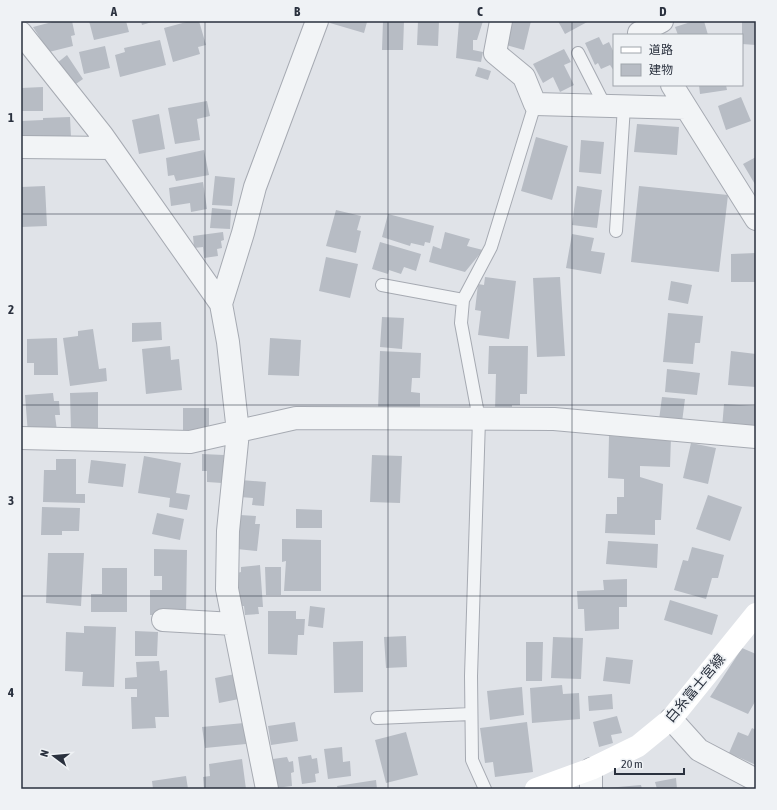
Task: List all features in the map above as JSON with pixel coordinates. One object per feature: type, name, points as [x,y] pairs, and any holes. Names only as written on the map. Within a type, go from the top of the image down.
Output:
[{"type":"main road","name":"白糸富士宮線","points":[[536,789],[591,779],[638,746],[671,719],[756,614]]},
{"type":"street","points":[[221,304],[255,187],[317,21]]},
{"type":"street","points":[[501,21],[495,53],[524,77],[535,104],[686,108]]},
{"type":"street","points":[[637,30],[662,21]]},
{"type":"street","points":[[21,33],[111,148],[221,304],[228,342],[238,432],[228,531],[227,589],[267,789]]},
{"type":"street","points":[[673,86],[756,219]]},
{"type":"street","points":[[21,147],[111,148]]},
{"type":"street","points":[[21,438],[190,442],[296,418],[554,418],[756,438]]},
{"type":"street","points":[[164,620],[234,624]]},
{"type":"street","points":[[671,719],[699,750],[756,780]]},
{"type":"lane","points":[[578,53],[614,106],[616,231]]},
{"type":"lane","points":[[485,789],[472,760],[471,676],[479,418],[461,323],[463,300],[491,247],[535,104]]},
{"type":"lane","points":[[382,285],[463,300]]},
{"type":"lane","points":[[377,718],[472,714]]},
{"type":"building","points":[[56,21],[72,21],[75,35],[71,36],[73,46],[49,52],[33,27]]},
{"type":"building","points":[[89,21],[126,21],[129,32],[94,40]]},
{"type":"building","points":[[141,21],[155,21],[142,25]]},
{"type":"building","points":[[190,21],[199,21],[206,45],[198,47],[200,54],[173,62],[164,28]]},
{"type":"building","points":[[331,21],[367,22],[364,33],[330,23]]},
{"type":"building","points":[[383,21],[404,21],[403,50],[382,50]]},
{"type":"building","points":[[418,21],[439,21],[438,46],[417,45]]},
{"type":"building","points":[[459,21],[483,21],[477,40],[473,40],[473,50],[483,52],[481,62],[456,58]]},
{"type":"building","points":[[513,21],[531,21],[524,50],[506,45]]},
{"type":"building","points":[[558,21],[589,21],[565,34]]},
{"type":"building","points":[[694,21],[704,21],[708,34],[678,34],[675,27]]},
{"type":"building","points":[[742,21],[756,21],[756,45],[743,44]]},
{"type":"building","points":[[599,37],[603,45],[609,42],[613,51],[613,70],[610,65],[601,69],[598,63],[595,65],[585,43]]},
{"type":"building","points":[[160,40],[166,65],[120,77],[115,55],[125,52],[124,48]]},
{"type":"building","points":[[105,46],[110,68],[84,74],[79,52]]},
{"type":"building","points":[[564,49],[571,62],[564,65],[574,85],[560,92],[553,77],[543,83],[533,64]]},
{"type":"building","points":[[67,55],[83,79],[73,86],[57,63]]},
{"type":"building","points":[[478,67],[491,71],[488,80],[475,76]]},
{"type":"building","points":[[699,86],[726,86],[727,90],[700,94]]},
{"type":"building","points":[[43,87],[43,111],[21,111],[21,88]]},
{"type":"building","points":[[741,97],[751,121],[726,130],[718,106]]},
{"type":"building","points":[[207,101],[210,116],[197,119],[200,140],[175,144],[168,108]]},
{"type":"building","points":[[159,114],[165,149],[139,154],[132,120]]},
{"type":"building","points":[[70,117],[71,137],[21,138],[21,121],[43,120],[43,118]]},
{"type":"building","points":[[637,124],[679,127],[677,155],[634,152]]},
{"type":"building","points":[[536,137],[568,146],[552,200],[521,191]]},
{"type":"building","points":[[581,140],[604,142],[601,174],[579,172]]},
{"type":"building","points":[[204,150],[209,175],[176,181],[174,175],[168,176],[166,158]]},
{"type":"building","points":[[756,157],[756,186],[743,164]]},
{"type":"building","points":[[215,176],[235,178],[232,206],[212,205]]},
{"type":"building","points":[[203,182],[207,209],[191,212],[190,203],[171,206],[169,188]]},
{"type":"building","points":[[45,186],[47,226],[21,227],[21,187]]},
{"type":"building","points":[[577,186],[602,190],[597,228],[572,225]]},
{"type":"building","points":[[639,186],[728,195],[719,272],[631,262]]},
{"type":"building","points":[[212,208],[231,210],[230,229],[210,228]]},
{"type":"building","points":[[336,210],[361,216],[357,230],[361,231],[356,253],[326,246]]},
{"type":"building","points":[[388,214],[434,226],[430,243],[425,242],[424,246],[411,243],[410,246],[382,237]]},
{"type":"building","points":[[223,232],[224,240],[221,241],[222,248],[217,249],[218,256],[204,258],[203,247],[194,248],[193,236]]},
{"type":"building","points":[[445,232],[470,239],[467,246],[483,250],[465,272],[429,262],[433,246],[441,249]]},
{"type":"building","points":[[572,234],[594,238],[591,251],[605,253],[601,274],[566,268]]},
{"type":"building","points":[[380,242],[421,254],[416,271],[404,267],[401,274],[389,270],[388,274],[372,269]]},
{"type":"building","points":[[756,253],[756,282],[731,282],[731,254]]},
{"type":"building","points":[[326,257],[358,264],[350,298],[319,291]]},
{"type":"building","points":[[485,277],[516,281],[509,339],[478,335],[481,311],[475,310],[478,284],[484,285]]},
{"type":"building","points":[[560,277],[565,356],[537,357],[533,278]]},
{"type":"building","points":[[671,281],[692,285],[688,304],[668,300]]},
{"type":"building","points":[[668,313],[703,316],[700,343],[695,343],[693,364],[663,362]]},
{"type":"building","points":[[382,317],[404,318],[402,349],[380,347]]},
{"type":"building","points":[[161,322],[162,340],[132,342],[132,323]]},
{"type":"building","points":[[93,329],[99,369],[106,368],[107,381],[70,386],[63,338],[78,336],[78,331]]},
{"type":"building","points":[[57,338],[58,375],[34,375],[34,363],[27,363],[27,339]]},
{"type":"building","points":[[270,338],[301,340],[299,376],[268,375]]},
{"type":"building","points":[[170,346],[171,360],[179,359],[182,390],[146,394],[142,349]]},
{"type":"building","points":[[489,346],[528,346],[527,394],[520,394],[520,405],[512,405],[512,411],[495,411],[496,374],[488,374]]},
{"type":"building","points":[[380,351],[421,353],[420,378],[412,378],[411,392],[420,393],[420,411],[378,410]]},
{"type":"building","points":[[731,351],[756,354],[756,387],[728,385]]},
{"type":"building","points":[[667,369],[700,373],[697,395],[665,392]]},
{"type":"building","points":[[98,392],[98,430],[71,431],[70,393]]},
{"type":"building","points":[[53,393],[54,401],[59,401],[60,415],[55,415],[57,431],[28,434],[25,395]]},
{"type":"building","points":[[662,397],[685,399],[682,422],[659,420]]},
{"type":"building","points":[[724,404],[756,406],[756,430],[722,428]]},
{"type":"building","points":[[183,408],[209,408],[209,430],[183,430]]},
{"type":"building","points":[[609,436],[671,438],[670,467],[640,466],[640,477],[663,484],[661,520],[655,520],[655,535],[605,533],[606,514],[617,514],[617,497],[624,497],[624,479],[608,478]]},
{"type":"building","points":[[691,443],[716,448],[708,484],[683,478]]},
{"type":"building","points":[[202,454],[224,455],[222,483],[207,482],[207,471],[202,471]]},
{"type":"building","points":[[372,455],[402,456],[400,503],[370,502]]},
{"type":"building","points":[[144,456],[181,463],[176,493],[190,495],[187,510],[169,507],[170,498],[138,493]]},
{"type":"building","points":[[56,459],[76,459],[76,494],[85,494],[85,503],[43,502],[44,470],[56,470]]},
{"type":"building","points":[[91,460],[126,464],[123,487],[88,483]]},
{"type":"building","points":[[241,480],[266,482],[264,506],[252,505],[253,498],[240,497]]},
{"type":"building","points":[[708,495],[742,507],[730,541],[696,529]]},
{"type":"building","points":[[42,507],[80,508],[79,531],[62,531],[62,535],[41,535]]},
{"type":"building","points":[[296,509],[322,510],[322,528],[296,528]]},
{"type":"building","points":[[157,513],[184,519],[180,540],[152,534]]},
{"type":"building","points":[[240,515],[256,516],[255,524],[260,524],[257,551],[237,549]]},
{"type":"building","points":[[282,539],[321,540],[321,591],[284,591],[286,561],[282,562]]},
{"type":"building","points":[[608,541],[658,544],[657,568],[606,564]]},
{"type":"building","points":[[692,547],[724,555],[718,578],[712,578],[706,599],[674,590],[683,560],[688,561]]},
{"type":"building","points":[[154,549],[187,550],[186,616],[150,615],[150,590],[162,590],[162,576],[154,576]]},
{"type":"building","points":[[48,553],[84,553],[81,606],[46,603]]},
{"type":"building","points":[[260,565],[263,607],[258,607],[259,614],[245,615],[244,606],[240,606],[237,573],[241,572],[241,567]]},
{"type":"building","points":[[265,567],[281,567],[281,595],[266,595]]},
{"type":"building","points":[[102,568],[127,568],[127,612],[91,612],[91,594],[102,594]]},
{"type":"building","points":[[627,579],[627,607],[619,607],[619,629],[585,631],[584,609],[578,609],[577,591],[604,590],[603,580]]},
{"type":"building","points":[[670,600],[718,615],[712,635],[664,620]]},
{"type":"building","points":[[310,606],[325,608],[323,628],[308,626]]},
{"type":"building","points":[[268,611],[296,611],[296,619],[305,619],[304,635],[298,635],[297,655],[268,654]]},
{"type":"building","points":[[84,626],[116,627],[114,687],[82,686],[83,672],[65,671],[66,632],[84,633]]},
{"type":"building","points":[[135,631],[158,632],[157,656],[135,656]]},
{"type":"building","points":[[406,636],[407,667],[386,668],[384,637]]},
{"type":"building","points":[[553,637],[583,638],[581,679],[551,678]]},
{"type":"building","points":[[363,641],[363,692],[334,693],[333,642]]},
{"type":"building","points":[[526,642],[543,642],[542,681],[526,681]]},
{"type":"building","points":[[742,648],[756,654],[756,700],[748,714],[710,697]]},
{"type":"building","points":[[606,657],[633,660],[630,684],[603,681]]},
{"type":"building","points":[[159,661],[160,671],[167,670],[169,717],[155,717],[156,728],[132,729],[131,697],[137,697],[137,689],[125,689],[125,678],[137,677],[136,662]]},
{"type":"building","points":[[235,674],[239,699],[219,703],[215,678]]},
{"type":"building","points":[[562,685],[563,694],[579,693],[580,719],[532,723],[530,688]]},
{"type":"building","points":[[522,687],[524,715],[490,720],[487,691]]},
{"type":"building","points":[[612,694],[613,709],[589,711],[588,696]]},
{"type":"building","points":[[617,716],[622,733],[611,735],[613,743],[599,747],[593,722]]},
{"type":"building","points":[[295,722],[298,741],[271,745],[268,726]]},
{"type":"building","points":[[527,722],[533,772],[495,777],[493,762],[485,763],[480,728]]},
{"type":"building","points":[[244,723],[246,744],[205,748],[202,727]]},
{"type":"building","points":[[752,728],[756,730],[756,765],[729,753],[738,732],[748,736]]},
{"type":"building","points":[[406,732],[418,775],[386,783],[375,740]]},
{"type":"building","points":[[342,747],[343,762],[350,761],[351,776],[328,779],[324,749]]},
{"type":"building","points":[[311,755],[312,759],[317,758],[319,773],[315,774],[316,782],[302,784],[298,757]]},
{"type":"building","points":[[287,757],[289,762],[293,761],[294,772],[291,773],[292,786],[276,788],[273,759]]},
{"type":"building","points":[[242,759],[246,789],[204,789],[203,777],[210,776],[209,764]]},
{"type":"building","points":[[186,776],[188,789],[153,789],[152,781]]},
{"type":"building","points":[[676,778],[677,789],[657,789],[655,782]]},
{"type":"building","points":[[376,780],[377,789],[338,789],[337,786]]},
{"type":"building","points":[[641,785],[642,789],[607,789],[607,788]]}]
